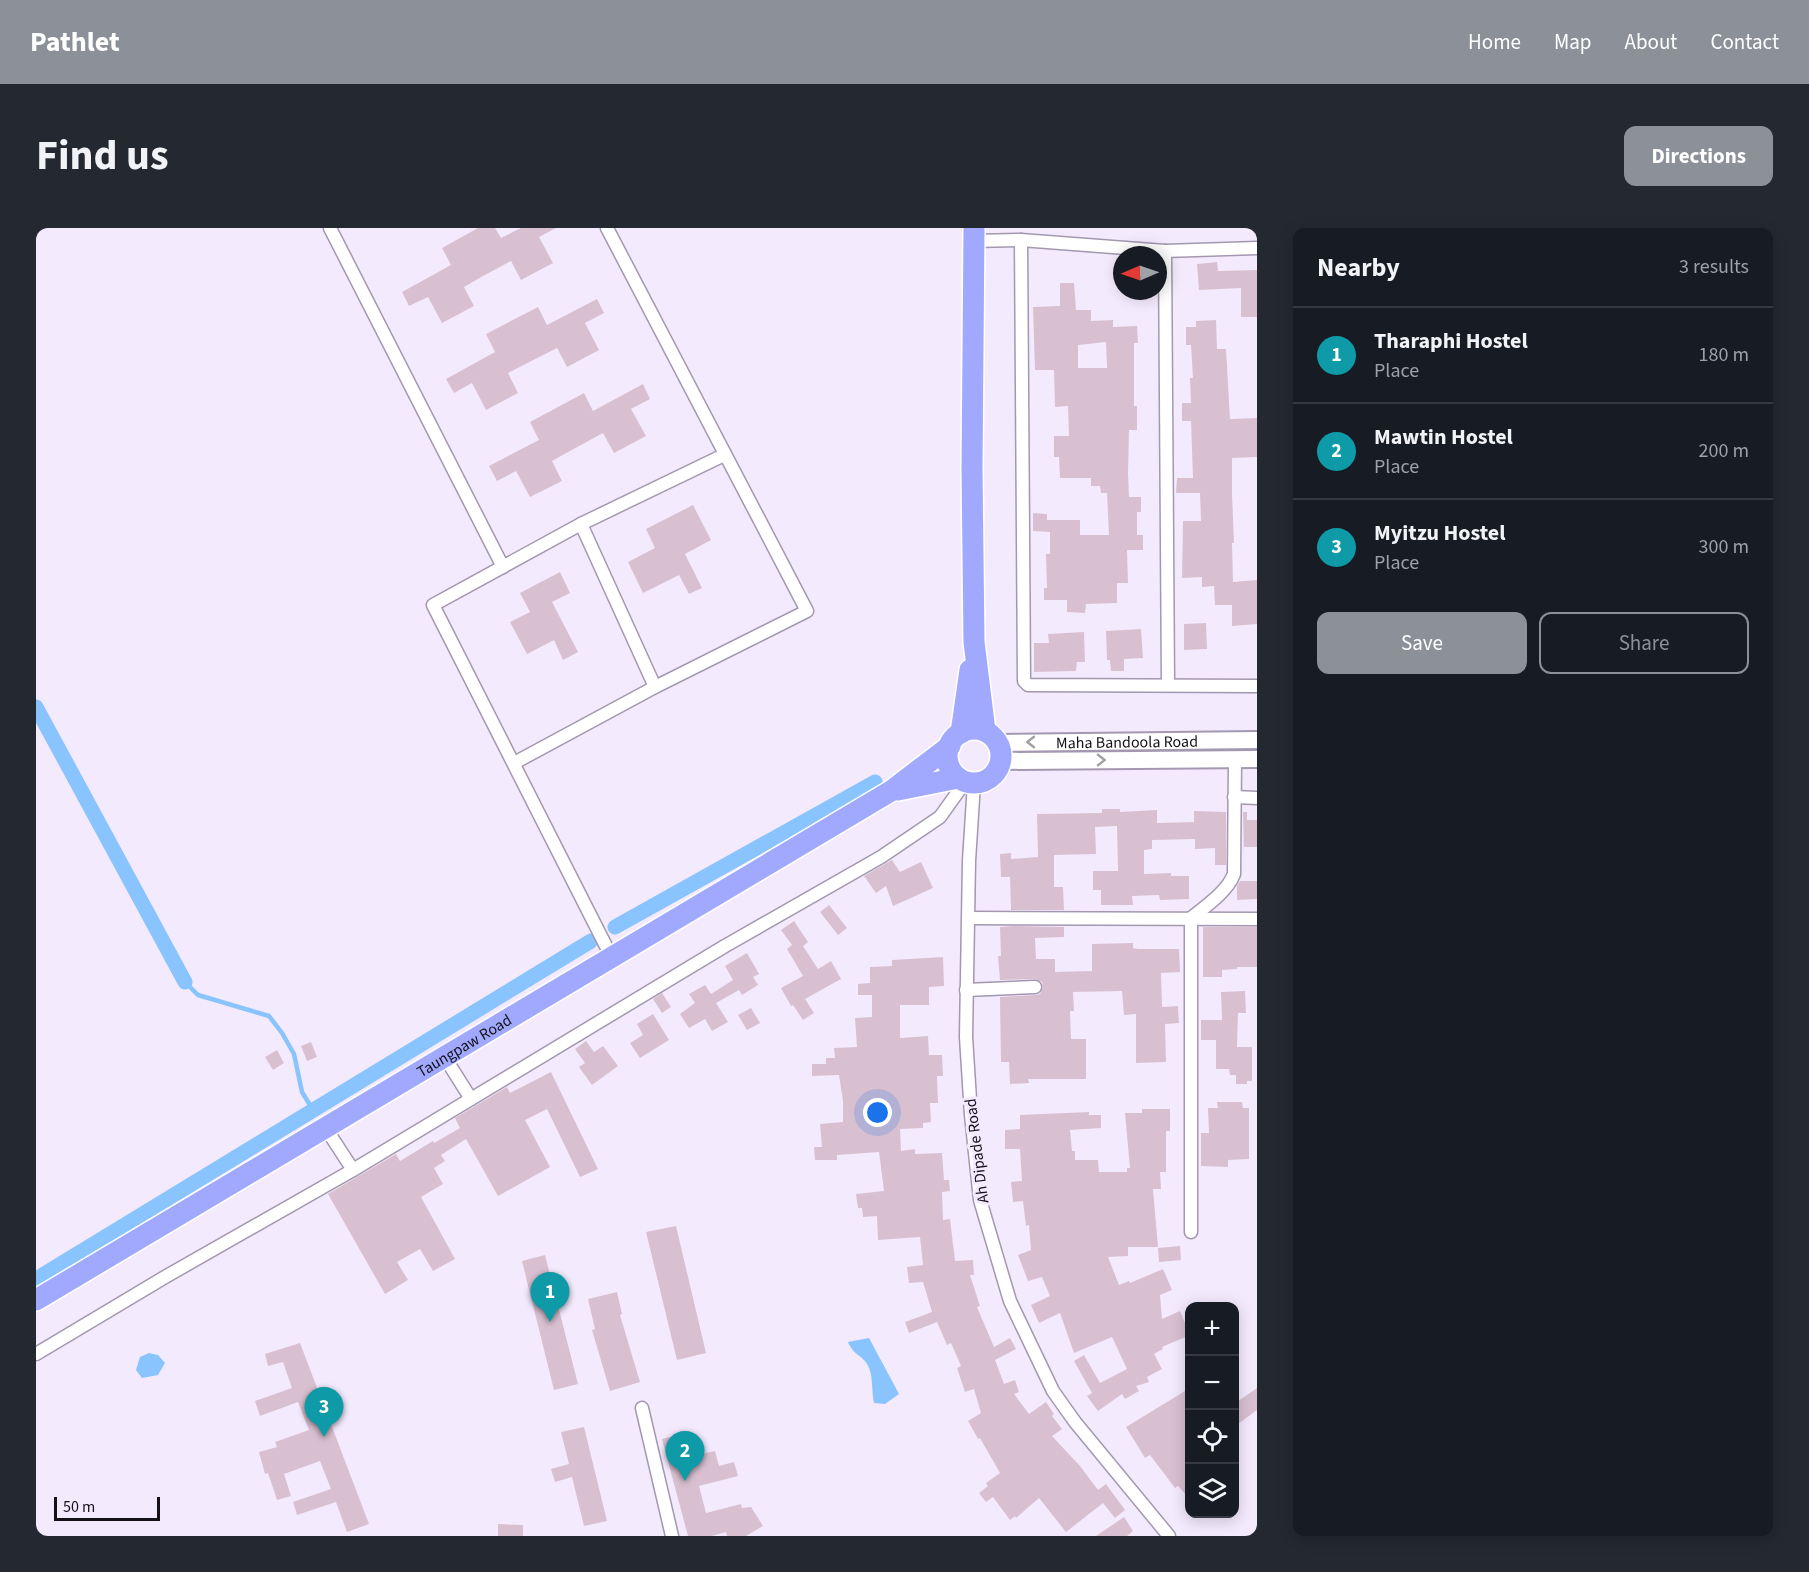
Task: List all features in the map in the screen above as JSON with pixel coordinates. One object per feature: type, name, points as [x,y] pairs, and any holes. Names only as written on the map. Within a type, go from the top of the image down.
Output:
[{"type":"highway","points":[[974,235],[972,468],[974,642],[994,745],[994,775],[981,782],[966,781],[948,764],[955,740],[974,642]]},
{"type":"highway","points":[[955,740],[977,729],[994,745]]},
{"type":"highway","name":"Taungpaw Road","points":[[36,1300],[891,791],[955,740]]},
{"type":"highway","name":"Taungpaw Road","points":[[891,791],[966,781]]},
{"type":"main road","name":"Maha Bandoola Road","points":[[994,745],[1257,740]]},
{"type":"main road","name":"Maha Bandoola Road","points":[[994,745],[1257,759]]},
{"type":"street","points":[[330,228],[503,567]]},
{"type":"street","points":[[514,763],[655,687],[807,611],[607,228]]},
{"type":"street","points":[[974,235],[1113,246]]},
{"type":"street","points":[[1021,240],[1024,681],[1028,685],[1257,686]]},
{"type":"street","points":[[1167,250],[1257,248]]},
{"type":"street","points":[[1165,300],[1168,685]]},
{"type":"street","points":[[611,956],[433,605],[581,524],[724,455]]},
{"type":"street","points":[[581,524],[655,687]]},
{"type":"street","points":[[1191,918],[1232,881],[1234,874],[1235,759]]},
{"type":"street","points":[[36,1354],[165,1277],[353,1170],[725,946],[914,837],[940,817],[966,781]]},
{"type":"street","name":"Ah Dipade Road","points":[[966,781],[969,918],[966,1037],[970,1114],[980,1200],[1010,1301],[1053,1391],[1075,1422],[1168,1536]]},
{"type":"street","points":[[1234,798],[1257,798]]},
{"type":"street","points":[[969,918],[1257,919]]},
{"type":"street","points":[[1191,918],[1191,1232]]},
{"type":"street","points":[[966,990],[1035,987]]},
{"type":"street","points":[[444,1056],[471,1099]]},
{"type":"street","points":[[325,1127],[353,1170]]},
{"type":"street","points":[[642,1408],[672,1536]]},
{"type":"water","points":[[869,1338],[899,1394],[885,1404],[874,1403],[869,1368],[848,1342]]},
{"type":"water","points":[[149,1353],[158,1355],[165,1363],[158,1375],[142,1378],[136,1370],[140,1357]]},
{"type":"building","points":[[478,228],[495,228],[501,238],[521,228],[556,228],[539,237],[553,263],[521,280],[511,261],[483,276],[464,287],[474,306],[442,323],[428,297],[409,306],[402,292],[451,265],[442,248]]},
{"type":"building","points":[[1217,262],[1218,271],[1257,270],[1257,317],[1241,317],[1241,288],[1199,290],[1197,264]]},
{"type":"building","points":[[1060,283],[1074,283],[1076,310],[1091,310],[1091,321],[1113,320],[1113,327],[1137,326],[1138,343],[1134,343],[1134,406],[1137,406],[1137,430],[1129,430],[1128,473],[1129,497],[1141,497],[1141,512],[1137,512],[1137,535],[1143,535],[1143,550],[1127,550],[1128,583],[1117,583],[1117,603],[1086,604],[1085,613],[1067,612],[1067,600],[1044,600],[1044,588],[1047,588],[1046,554],[1050,554],[1050,532],[1033,531],[1033,513],[1047,514],[1047,520],[1080,520],[1080,535],[1109,535],[1107,493],[1101,493],[1100,486],[1091,486],[1091,478],[1060,478],[1059,457],[1054,457],[1054,436],[1069,436],[1068,406],[1055,407],[1054,370],[1035,370],[1033,307],[1060,306]],"holes":[[[1106,342],[1107,368],[1078,368],[1078,345]]]},
{"type":"building","points":[[597,299],[604,313],[585,323],[599,350],[567,367],[557,348],[508,373],[518,393],[486,410],[472,383],[454,393],[446,379],[495,352],[486,334],[538,307],[547,325]]},
{"type":"building","points":[[1216,320],[1217,349],[1226,349],[1230,419],[1257,418],[1257,457],[1232,458],[1234,543],[1232,543],[1233,582],[1257,580],[1257,624],[1232,626],[1232,605],[1215,605],[1214,586],[1202,587],[1202,577],[1182,578],[1183,521],[1201,521],[1200,493],[1176,493],[1177,478],[1193,478],[1191,421],[1182,421],[1182,403],[1191,403],[1190,378],[1193,378],[1191,345],[1186,345],[1186,327],[1196,327],[1196,321]]},
{"type":"building","points":[[643,384],[650,399],[631,409],[646,436],[614,453],[603,433],[552,461],[562,481],[530,497],[516,471],[497,481],[489,466],[539,440],[530,422],[584,393],[593,411]]},
{"type":"building","points":[[693,505],[711,540],[685,554],[702,588],[689,594],[679,575],[643,593],[628,562],[655,548],[646,529]]},
{"type":"building","points":[[560,572],[570,593],[552,602],[578,652],[563,660],[554,640],[527,654],[510,622],[530,612],[520,593]]},
{"type":"building","points":[[1206,623],[1207,649],[1184,650],[1184,624]]},
{"type":"building","points":[[1141,629],[1143,658],[1124,659],[1124,671],[1111,671],[1110,660],[1107,660],[1106,631]]},
{"type":"building","points":[[1084,632],[1085,662],[1077,662],[1076,671],[1034,672],[1034,643],[1049,643],[1048,634]]},
{"type":"building","points":[[1102,809],[1120,809],[1120,812],[1157,810],[1157,823],[1194,822],[1194,811],[1226,812],[1226,865],[1215,865],[1215,848],[1195,849],[1195,839],[1152,840],[1152,849],[1144,850],[1144,874],[1171,873],[1171,876],[1189,876],[1189,899],[1160,900],[1159,895],[1132,896],[1133,905],[1101,905],[1101,890],[1093,890],[1093,871],[1118,871],[1117,826],[1095,827],[1096,854],[1054,855],[1054,887],[1063,887],[1064,910],[1011,910],[1010,877],[1001,877],[1000,854],[1011,853],[1011,859],[1038,857],[1037,814],[1102,813]]},
{"type":"building","points":[[1243,812],[1247,812],[1247,820],[1257,820],[1257,847],[1244,847],[1244,857]]},
{"type":"building","points":[[892,860],[900,872],[921,862],[933,888],[893,906],[886,886],[876,893],[864,876]]},
{"type":"building","points":[[1240,881],[1257,881],[1257,899],[1237,900],[1237,886]]},
{"type":"building","points":[[829,905],[847,928],[838,935],[820,912]]},
{"type":"building","points":[[794,921],[808,942],[803,946],[818,969],[831,961],[841,979],[805,999],[814,1013],[803,1020],[793,1005],[791,1006],[781,988],[803,976],[787,949],[792,945],[781,930]]},
{"type":"building","points":[[1000,927],[1064,927],[1064,937],[1035,938],[1036,959],[1055,959],[1055,972],[1092,971],[1092,944],[1133,943],[1133,948],[1138,949],[1179,949],[1180,972],[1161,973],[1162,1007],[1178,1006],[1179,1023],[1165,1024],[1166,1062],[1136,1063],[1136,1014],[1124,1015],[1122,991],[1073,992],[1074,1011],[1070,1011],[1071,1039],[1086,1039],[1086,1079],[1028,1079],[1029,1083],[1010,1084],[1009,1062],[1001,1062],[1000,997],[1036,995],[1040,994],[1043,987],[1042,982],[1035,979],[1000,980],[998,956],[1001,956]]},
{"type":"building","points":[[1203,927],[1257,927],[1257,967],[1237,967],[1237,969],[1222,970],[1222,977],[1203,977]]},
{"type":"building","points":[[747,953],[759,974],[753,977],[758,985],[742,995],[739,990],[716,1003],[728,1022],[712,1031],[705,1019],[689,1028],[680,1014],[695,1003],[689,994],[705,985],[711,994],[733,980],[725,966]]},
{"type":"building","points":[[943,957],[944,986],[929,987],[929,1005],[900,1005],[900,1038],[928,1036],[929,1055],[942,1055],[943,1076],[937,1076],[938,1103],[930,1103],[931,1122],[923,1123],[923,1128],[900,1129],[901,1151],[915,1149],[915,1154],[942,1153],[944,1180],[949,1180],[950,1191],[942,1192],[943,1220],[950,1219],[955,1261],[973,1260],[974,1275],[970,1275],[980,1306],[977,1307],[994,1347],[1010,1338],[1016,1349],[995,1360],[1004,1384],[1015,1380],[1019,1392],[1014,1394],[1029,1414],[1046,1402],[1054,1414],[1052,1416],[1062,1429],[1052,1436],[1080,1466],[1098,1490],[1106,1484],[1125,1510],[1115,1518],[1103,1503],[1066,1532],[1039,1498],[1016,1518],[1015,1516],[1010,1520],[993,1497],[986,1502],[979,1493],[988,1486],[986,1483],[1000,1473],[968,1421],[981,1413],[974,1389],[965,1392],[957,1368],[961,1366],[951,1343],[947,1345],[937,1322],[909,1333],[905,1322],[932,1312],[923,1282],[909,1283],[907,1267],[923,1265],[920,1237],[878,1240],[877,1216],[863,1217],[862,1208],[858,1208],[856,1194],[884,1191],[879,1152],[837,1155],[837,1160],[815,1160],[814,1147],[822,1147],[820,1124],[843,1122],[843,1101],[839,1075],[812,1076],[812,1064],[826,1064],[826,1058],[835,1058],[834,1048],[857,1047],[855,1018],[872,1017],[872,995],[858,995],[858,984],[870,983],[870,967],[892,966],[892,960]]},
{"type":"building","points":[[1245,991],[1246,1013],[1238,1013],[1237,1047],[1252,1047],[1252,1081],[1247,1081],[1247,1084],[1236,1084],[1236,1075],[1230,1075],[1229,1069],[1216,1069],[1216,1040],[1201,1040],[1201,1020],[1222,1020],[1221,992]]},
{"type":"building","points":[[662,993],[671,1007],[662,1013],[653,999]]},
{"type":"building","points":[[751,1008],[760,1023],[747,1030],[738,1015]]},
{"type":"building","points":[[653,1014],[669,1040],[640,1058],[630,1043],[643,1035],[637,1024]]},
{"type":"building","points":[[586,1041],[594,1052],[603,1046],[618,1066],[592,1085],[579,1067],[585,1063],[575,1049]]},
{"type":"building","points":[[311,1042],[317,1057],[307,1061],[301,1046]]},
{"type":"building","points":[[277,1050],[284,1063],[273,1070],[265,1057]]},
{"type":"building","points":[[551,1072],[598,1169],[580,1177],[547,1109],[525,1120],[550,1167],[498,1196],[466,1139],[441,1155],[445,1161],[434,1168],[443,1184],[421,1197],[455,1259],[433,1271],[420,1249],[397,1262],[408,1280],[385,1294],[328,1194],[396,1154],[400,1161],[460,1128],[455,1118],[507,1087],[510,1093]]},
{"type":"building","points":[[1217,1102],[1242,1102],[1243,1108],[1249,1108],[1249,1159],[1228,1160],[1228,1167],[1201,1166],[1201,1133],[1209,1133],[1208,1108],[1218,1108]]},
{"type":"building","points":[[1142,1109],[1170,1109],[1170,1131],[1166,1131],[1166,1172],[1160,1172],[1161,1189],[1153,1189],[1158,1247],[1128,1247],[1128,1256],[1108,1257],[1119,1285],[1129,1281],[1130,1283],[1163,1269],[1172,1290],[1160,1295],[1162,1319],[1180,1311],[1185,1323],[1185,1337],[1162,1347],[1163,1349],[1154,1354],[1162,1369],[1147,1377],[1149,1382],[1136,1386],[1139,1391],[1125,1399],[1122,1394],[1098,1411],[1087,1396],[1092,1393],[1074,1361],[1084,1355],[1100,1383],[1127,1369],[1112,1337],[1074,1353],[1060,1313],[1039,1323],[1031,1305],[1050,1296],[1042,1277],[1028,1281],[1018,1255],[1031,1250],[1029,1225],[1026,1226],[1023,1201],[1013,1202],[1011,1182],[1022,1181],[1020,1149],[1005,1149],[1005,1130],[1020,1129],[1020,1115],[1089,1112],[1089,1115],[1101,1115],[1101,1128],[1070,1130],[1075,1160],[1098,1160],[1099,1172],[1127,1172],[1127,1168],[1130,1168],[1125,1113],[1142,1113]]},
{"type":"building","points":[[676,1226],[706,1353],[677,1360],[646,1232]]},
{"type":"building","points":[[1180,1246],[1181,1260],[1159,1262],[1158,1248]]},
{"type":"building","points":[[545,1255],[578,1384],[554,1390],[522,1261]]},
{"type":"building","points":[[617,1292],[622,1314],[620,1315],[640,1382],[610,1391],[592,1330],[595,1329],[588,1299]]},
{"type":"building","points":[[300,1343],[369,1524],[347,1532],[336,1502],[297,1515],[293,1502],[331,1489],[320,1461],[284,1474],[291,1496],[277,1500],[268,1473],[265,1474],[259,1452],[277,1447],[275,1442],[309,1430],[298,1402],[260,1416],[255,1401],[292,1388],[283,1362],[268,1366],[265,1354]]},
{"type":"building","points":[[1257,1388],[1257,1410],[1239,1423],[1239,1410],[1239,1401]]},
{"type":"building","points":[[1185,1391],[1185,1494],[1178,1486],[1175,1488],[1150,1455],[1145,1458],[1126,1427]]},
{"type":"building","points":[[584,1427],[607,1521],[584,1526],[572,1477],[555,1482],[551,1469],[569,1464],[561,1432]]},
{"type":"building","points":[[685,1433],[691,1456],[715,1451],[719,1466],[734,1462],[738,1476],[699,1486],[706,1513],[741,1504],[742,1508],[751,1507],[763,1526],[746,1536],[727,1536],[726,1532],[712,1536],[688,1536],[662,1439]]},
{"type":"building","points":[[1124,1517],[1133,1531],[1127,1536],[1096,1536]]},
{"type":"building","points":[[498,1524],[523,1525],[523,1536],[498,1536]]},
{"type":"waterway","points":[[36,707],[185,982]]},
{"type":"waterway","points":[[615,927],[875,782]]},
{"type":"waterway","points":[[36,1279],[591,941]]},
{"type":"waterway","points":[[185,982],[198,995],[269,1016],[294,1054],[302,1092],[313,1110]]},
{"type":"place","name":"Tharaphi Hostel","points":[[550,1322]]},
{"type":"place","name":"Myitzu Hostel","points":[[324,1437]]},
{"type":"place","name":"Mawtin Hostel","points":[[685,1481]]}]
